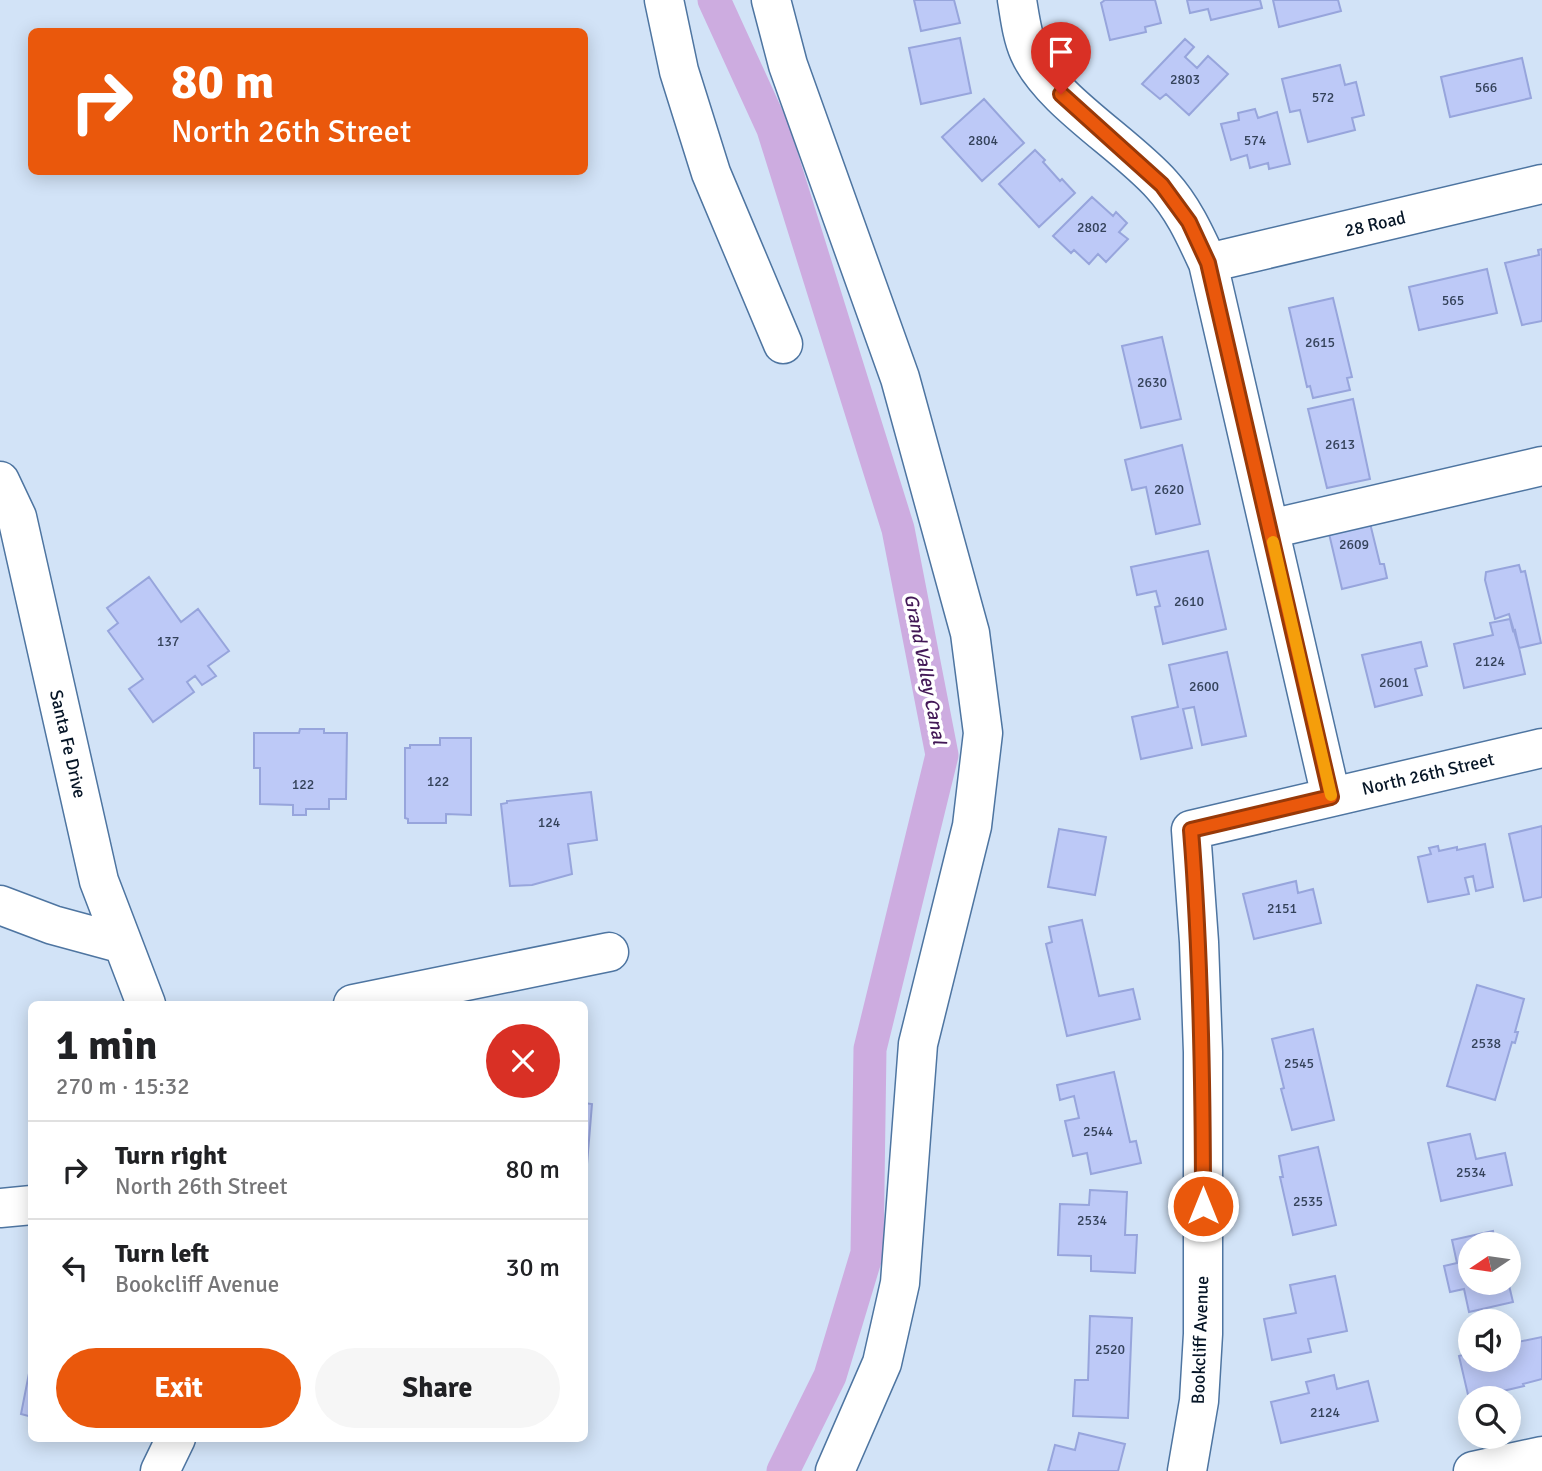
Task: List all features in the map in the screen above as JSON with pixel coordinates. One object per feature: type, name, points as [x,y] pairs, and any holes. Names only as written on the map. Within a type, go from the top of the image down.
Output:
[{"type":"street","points":[[663,0],[679,71],[711,173],[783,344]]},
{"type":"street","points":[[771,0],[788,65],[900,378],[970,633],[983,733],[972,826],[918,1044],[900,1283],[882,1363],[835,1471]]},
{"type":"street","points":[[1017,0],[1021,27],[1030,54],[1044,75],[1061,94],[1162,185],[1189,222],[1208,263],[1331,797]]},
{"type":"street","name":"28 Road","points":[[1208,263],[1542,184]]},
{"type":"street","points":[[1270,529],[1542,466]]},
{"type":"street","name":"Santa Fe Drive","points":[[0,481],[17,517],[99,881],[145,1001]]},
{"type":"street","name":"North 26th Street","points":[[1191,830],[1542,748]]},
{"type":"street","name":"Bookcliff Avenue","points":[[1187,1471],[1199,1401],[1203,1334],[1203,1052],[1191,830]]},
{"type":"street","points":[[0,905],[54,925],[122,944]]},
{"type":"street","points":[[368,1001],[609,952]]},
{"type":"street","points":[[0,1208],[28,1205]]},
{"type":"street","points":[[160,1471],[174,1442]]},
{"type":"street","points":[[1473,1471],[1542,1456]]},
{"type":"building","points":[[914,0],[954,0],[960,23],[921,31]]},
{"type":"building","points":[[1105,0],[1155,0],[1161,23],[1145,27],[1146,32],[1110,40],[1101,3]]},
{"type":"building","points":[[1187,0],[1260,0],[1262,8],[1211,20],[1208,9],[1190,13]]},
{"type":"building","points":[[1273,0],[1338,0],[1341,11],[1279,27]]},
{"type":"building","points":[[960,38],[971,93],[921,104],[909,48]]},
{"type":"building","points":[[1185,39],[1194,47],[1185,57],[1197,68],[1208,56],[1228,74],[1189,115],[1166,94],[1160,99],[1142,84]]},
{"type":"building","points":[[1522,58],[1531,98],[1450,117],[1441,77]]},
{"type":"building","points":[[1340,65],[1345,85],[1356,82],[1364,115],[1352,118],[1355,130],[1308,142],[1300,110],[1290,112],[1282,79]]},
{"type":"building","points":[[984,99],[1024,143],[982,181],[942,137]]},
{"type":"building","points":[[1255,109],[1258,118],[1277,112],[1290,164],[1269,169],[1268,163],[1250,168],[1247,155],[1231,160],[1221,124],[1239,120],[1238,113]]},
{"type":"building","points":[[1035,150],[1060,181],[1062,179],[1075,193],[1039,227],[999,184]]},
{"type":"building","points":[[1092,197],[1113,216],[1116,212],[1127,223],[1119,232],[1128,239],[1106,262],[1098,254],[1089,264],[1074,250],[1071,253],[1053,236]]},
{"type":"building","points":[[1542,249],[1542,321],[1522,325],[1505,263],[1539,255],[1538,250]]},
{"type":"building","points":[[1487,269],[1497,313],[1419,330],[1409,287]]},
{"type":"building","points":[[1333,298],[1352,377],[1347,378],[1350,390],[1313,398],[1310,386],[1307,387],[1289,308]]},
{"type":"building","points":[[1162,337],[1181,419],[1141,428],[1122,346]]},
{"type":"building","points":[[1353,399],[1370,479],[1327,488],[1308,409]]},
{"type":"building","points":[[1182,445],[1200,524],[1156,534],[1146,487],[1132,490],[1125,460]]},
{"type":"building","points":[[1368,515],[1380,564],[1384,564],[1387,578],[1342,589],[1327,525]]},
{"type":"building","points":[[1208,551],[1226,629],[1163,644],[1155,607],[1160,606],[1156,591],[1137,595],[1131,567]]},
{"type":"building","points":[[1519,565],[1521,572],[1525,571],[1541,643],[1519,648],[1509,614],[1495,619],[1485,580],[1486,572]]},
{"type":"building","points":[[149,577],[181,622],[198,609],[229,651],[208,666],[216,676],[202,685],[195,676],[187,682],[194,692],[153,722],[129,689],[143,679],[108,631],[118,623],[107,608]]},
{"type":"building","points":[[1510,619],[1525,674],[1464,688],[1454,644],[1493,635],[1490,623]]},
{"type":"building","points":[[1421,642],[1427,666],[1415,669],[1422,695],[1375,707],[1362,655]]},
{"type":"building","points":[[1227,652],[1246,736],[1202,745],[1194,707],[1183,709],[1192,748],[1141,759],[1132,717],[1178,707],[1169,665]]},
{"type":"building","points":[[300,729],[347,733],[346,799],[329,799],[329,809],[306,809],[306,815],[293,815],[293,805],[260,804],[260,768],[254,768],[254,733],[299,733]]},
{"type":"building","points":[[440,738],[471,738],[471,815],[446,814],[446,823],[408,823],[405,818],[405,748],[410,748],[410,745],[440,745]]},
{"type":"building","points":[[591,792],[597,840],[568,844],[572,874],[532,885],[510,886],[501,804],[507,801]]},
{"type":"building","points":[[1542,826],[1542,897],[1524,901],[1509,834]]},
{"type":"building","points":[[1059,829],[1106,837],[1095,895],[1048,887]]},
{"type":"building","points":[[1485,844],[1493,887],[1476,891],[1473,876],[1465,878],[1469,894],[1428,902],[1418,857],[1431,854],[1429,848],[1438,846],[1439,851]]},
{"type":"building","points":[[1296,881],[1298,893],[1313,889],[1321,923],[1254,939],[1243,894]]},
{"type":"building","points":[[1082,920],[1099,996],[1133,989],[1140,1019],[1067,1036],[1046,944],[1052,942],[1049,927]]},
{"type":"building","points":[[1477,985],[1524,999],[1515,1032],[1518,1032],[1515,1043],[1512,1042],[1495,1100],[1447,1086]]},
{"type":"building","points":[[1313,1029],[1334,1120],[1292,1130],[1272,1039]]},
{"type":"building","points":[[1114,1072],[1130,1142],[1136,1141],[1141,1163],[1091,1174],[1087,1153],[1073,1156],[1065,1121],[1079,1118],[1074,1096],[1060,1100],[1057,1085]]},
{"type":"building","points":[[588,1104],[592,1104],[588,1152]]},
{"type":"building","points":[[1470,1134],[1476,1159],[1505,1153],[1512,1185],[1441,1201],[1428,1143]]},
{"type":"building","points":[[1318,1147],[1336,1225],[1293,1235],[1280,1177],[1283,1177],[1279,1156]]},
{"type":"building","points":[[1090,1190],[1127,1192],[1125,1235],[1137,1235],[1135,1273],[1091,1271],[1091,1256],[1058,1255],[1060,1204],[1089,1205]]},
{"type":"building","points":[[1458,1239],[1458,1290],[1450,1292],[1444,1266],[1457,1263],[1452,1240]]},
{"type":"building","points":[[1335,1276],[1347,1331],[1308,1339],[1311,1352],[1272,1360],[1264,1319],[1296,1313],[1290,1285]]},
{"type":"building","points":[[1465,1295],[1511,1295],[1513,1302],[1482,1309],[1468,1309]]},
{"type":"building","points":[[1090,1316],[1132,1318],[1128,1418],[1073,1416],[1075,1380],[1088,1380]]},
{"type":"building","points":[[1542,1337],[1542,1379],[1521,1387],[1466,1386],[1463,1372],[1521,1372],[1521,1341]]},
{"type":"building","points":[[1334,1375],[1337,1389],[1368,1381],[1378,1421],[1281,1443],[1271,1402],[1309,1393],[1306,1382]]},
{"type":"building","points":[[28,1378],[28,1416],[21,1414]]},
{"type":"building","points":[[1079,1433],[1125,1444],[1118,1471],[1048,1471],[1055,1445],[1075,1450]]},
{"type":"waterway","name":"Grand Valley Canal","points":[[714,0],[773,129],[898,529],[942,755],[870,1049],[867,1253],[830,1376],[783,1471]]},
{"type":"slow traffic","points":[[1273,542],[1331,795]]},
{"type":"route","points":[[1061,94],[1162,185],[1189,222],[1208,263],[1331,797],[1191,830],[1203,1052],[1203,1206]]}]
